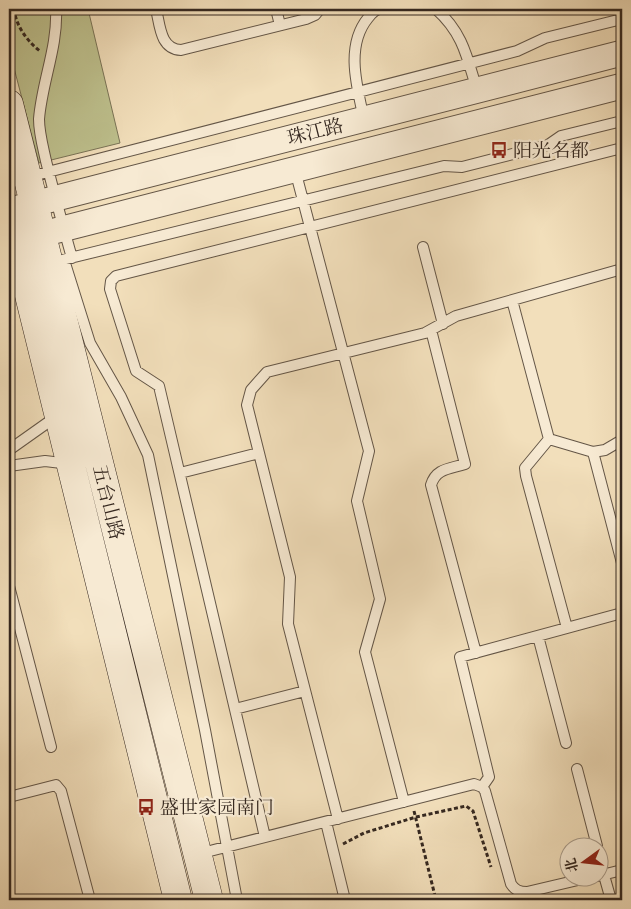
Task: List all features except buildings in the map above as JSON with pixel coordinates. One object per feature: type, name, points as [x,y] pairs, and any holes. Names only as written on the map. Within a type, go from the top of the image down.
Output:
[{"type":"main road","name":"五台山路","points":[[9,104],[31,191],[53,232],[42,265],[58,416],[178,900]]},
{"type":"main road","name":"五台山路","points":[[9,214],[12,242],[42,265],[209,900]]},
{"type":"street","name":"珠江路","points":[[12,242],[53,232],[126,197],[364,119],[622,53]]},
{"type":"street","name":"珠江路","points":[[31,191],[126,197],[294,170],[622,86]]},
{"type":"lane","points":[[56,9],[56,29],[42,94],[39,122],[41,141],[31,191],[358,92],[517,51],[545,38],[622,19]]},
{"type":"lane","points":[[156,9],[163,40],[175,50],[306,19],[315,15],[320,9]]},
{"type":"lane","points":[[276,9],[280,25]]},
{"type":"lane","points":[[364,119],[355,68],[355,45],[361,26],[374,10],[380,9]]},
{"type":"lane","points":[[436,9],[449,20],[463,44],[478,90]]},
{"type":"lane","points":[[237,900],[205,730],[148,456],[121,397],[42,265],[444,166],[462,167],[472,165],[548,145],[561,136],[622,121]]},
{"type":"lane","points":[[265,837],[159,386],[136,371],[110,289],[111,281],[116,276],[622,148]]},
{"type":"lane","points":[[294,170],[369,451],[357,501],[380,598],[365,652],[408,801]]},
{"type":"lane","points":[[423,247],[442,324]]},
{"type":"lane","points":[[338,819],[288,624],[290,577],[247,404],[251,390],[267,372],[426,333],[456,316],[622,269]]},
{"type":"lane","points":[[512,300],[549,439]]},
{"type":"lane","points":[[431,330],[465,464],[438,472],[434,476],[431,485],[476,653]]},
{"type":"lane","points":[[9,450],[58,416]]},
{"type":"lane","points":[[549,439],[594,452],[605,450],[622,440]]},
{"type":"lane","points":[[549,439],[526,468],[526,476],[567,628]]},
{"type":"lane","points":[[594,452],[622,563]]},
{"type":"lane","points":[[180,473],[259,453]]},
{"type":"lane","points":[[9,466],[45,461],[70,464]]},
{"type":"lane","points":[[9,586],[51,747]]},
{"type":"lane","points":[[482,787],[489,777],[460,657],[567,628],[622,616]]},
{"type":"lane","points":[[538,636],[566,743]]},
{"type":"lane","points":[[235,709],[306,691]]},
{"type":"lane","points":[[577,769],[594,836]]},
{"type":"lane","points":[[197,854],[474,784],[482,787],[485,791],[514,889],[520,892],[527,892],[558,885]]},
{"type":"lane","points":[[9,797],[56,785],[61,791],[90,900]]},
{"type":"lane","points":[[326,822],[345,900]]},
{"type":"lane","points":[[608,874],[622,870]]},
{"type":"lane","points":[[604,886],[611,900]]},
{"type":"path","points":[[14,9],[15,16],[27,39],[50,59]]},
{"type":"path","points":[[408,801],[416,817],[436,900]]},
{"type":"path","points":[[333,850],[364,833],[416,817],[466,806],[473,811],[491,868]]},
{"type":"green space","points":[[9,9],[88,9],[120,143],[39,163],[9,49]]},
{"type":"place","name":"阳光名都","points":[[499,150]]},
{"type":"place","name":"盛世家园南门","points":[[146,807]]}]
